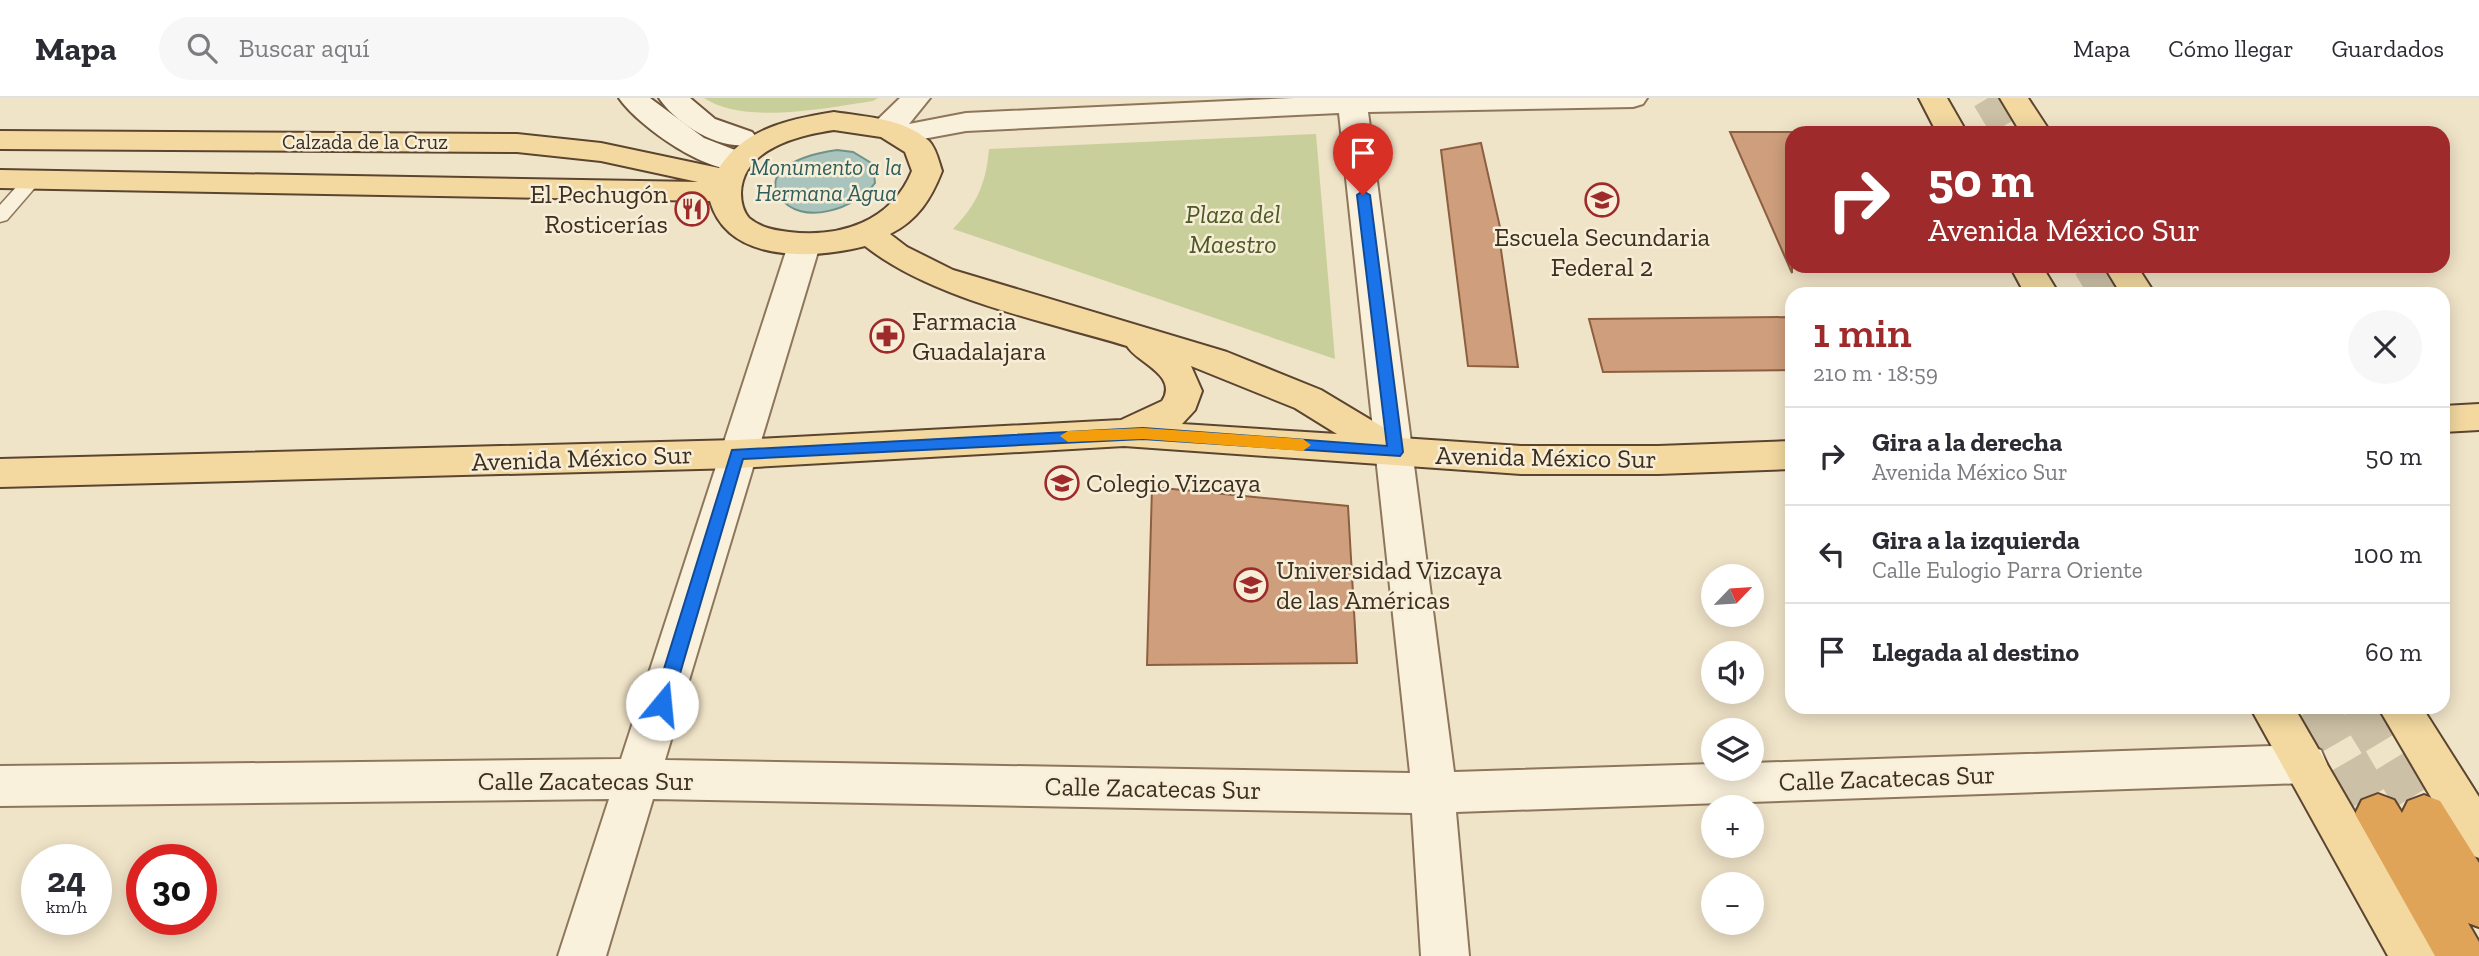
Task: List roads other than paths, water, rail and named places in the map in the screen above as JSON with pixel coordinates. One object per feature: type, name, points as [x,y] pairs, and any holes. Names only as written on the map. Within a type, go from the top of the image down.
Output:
[{"type":"highway","points":[[2378,814],[2460,956]]},
{"type":"highway","points":[[2424,815],[2479,905]]},
{"type":"main road","points":[[1933,98],[1948,126]]},
{"type":"main road","points":[[2014,98],[2032,126]]},
{"type":"main road","points":[[834,121],[867,122],[893,131],[916,144],[927,162],[926,183],[914,205],[890,224],[869,233],[824,245],[804,245],[761,238],[738,225],[725,208],[730,178],[765,141],[803,125],[834,121]]},
{"type":"main road","name":"Calzada de la Cruz","points":[[0,140],[517,143],[601,152],[730,178]]},
{"type":"main road","name":"Calzada de la Cruz","points":[[0,179],[730,178]]},
{"type":"main road","points":[[869,233],[896,254],[941,278],[1215,361],[1308,399],[1395,452]]},
{"type":"main road","points":[[1121,332],[1158,354],[1178,371],[1185,385],[1177,408],[1163,418],[1124,433]]},
{"type":"main road","points":[[2450,419],[2479,417]]},
{"type":"main road","name":"Avenida México Sur","points":[[0,473],[737,454],[1124,433],[1521,460],[1658,460],[1785,455]]},
{"type":"main road","points":[[2277,714],[2414,956]]},
{"type":"main road","points":[[2408,723],[2479,836]]},
{"type":"street","points":[[633,98],[674,135],[716,156],[730,178]]},
{"type":"street","points":[[673,98],[705,125],[721,132],[765,141]]},
{"type":"street","points":[[916,98],[898,118],[893,131],[966,122],[1352,101],[1633,98]]},
{"type":"street","points":[[1352,101],[1434,793],[1434,827],[1445,956]]},
{"type":"street","points":[[582,956],[804,245]]},
{"type":"street","name":"Calle Zacatecas Sur","points":[[0,786],[639,779],[1434,793],[2305,764]]},
{"type":"lane","points":[[0,216],[33,179]]},
{"type":"water","name":"Monumento a la Hermana Agua","points":[[837,150],[853,152],[873,164],[875,183],[867,192],[843,206],[815,213],[789,206],[779,196],[775,185],[777,176],[784,168],[805,157]]},
{"type":"tunnel","points":[[1988,98],[2005,126]]},
{"type":"tunnel","points":[[2093,273],[2102,287]]},
{"type":"tunnel","points":[[2320,714],[2378,814]]},
{"type":"tunnel","points":[[2362,714],[2424,815]]},
{"type":"place","name":"Escuela Secundaria Federal 2","points":[[1602,200]]},
{"type":"place","name":"El Pechugón Rosticerías","points":[[692,209]]},
{"type":"place","name":"Farmacia Guadalajara","points":[[887,336]]},
{"type":"place","name":"Colegio Vizcaya","points":[[1062,483]]},
{"type":"place","name":"Universidad Vizcaya de las Américas","points":[[1251,585]]},
{"type":"park label","name":"Plaza del Maestro","points":[[1233,229]]}]
